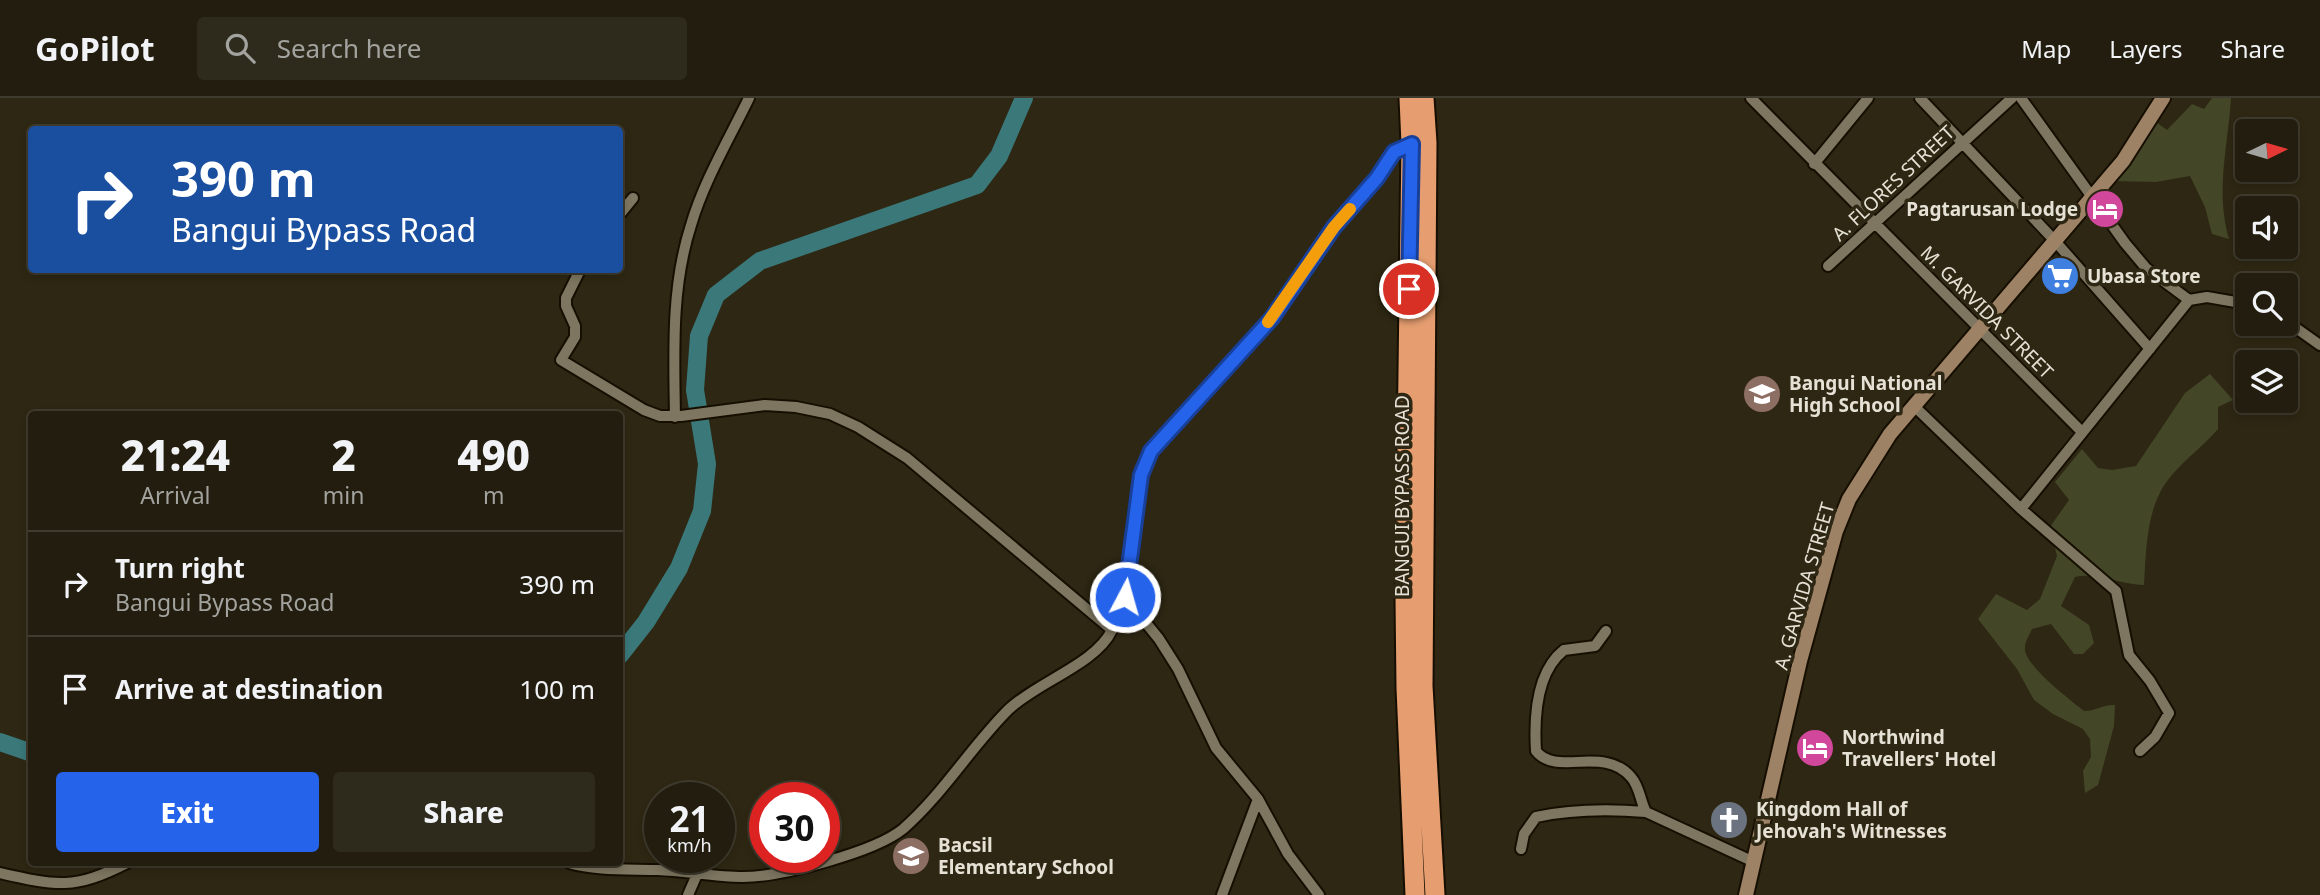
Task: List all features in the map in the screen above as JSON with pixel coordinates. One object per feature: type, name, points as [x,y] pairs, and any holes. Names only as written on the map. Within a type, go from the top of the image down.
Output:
[{"type":"highway","name":"BANGUI BYPASS ROAD","points":[[1409,98],[1419,143],[1423,686],[1435,895]]},
{"type":"highway","name":"BANGUI BYPASS ROAD","points":[[1415,895],[1405,599],[1419,143],[1424,98]]},
{"type":"main road","name":"A. GARVIDA STREET","points":[[1746,895],[1800,661],[1836,531],[1849,499],[1876,454],[1914,406],[2137,142],[2163,98]]},
{"type":"street","points":[[678,417],[674,342],[682,256],[701,198],[749,98]]},
{"type":"street","name":"M. GARVIDA STREET","points":[[1751,98],[2081,431]]},
{"type":"street","points":[[1814,164],[1868,98]]},
{"type":"street","points":[[1920,98],[2055,241],[2150,349]]},
{"type":"street","name":"A. FLORES STREET","points":[[1828,266],[2012,98]]},
{"type":"street","points":[[2021,98],[2093,195],[2106,219],[2146,268],[2189,300]]},
{"type":"street","points":[[707,873],[743,877],[765,874],[851,853],[889,838],[929,803],[1007,711],[1041,684],[1091,655],[1106,642],[1125,597],[1141,475],[1151,451],[1272,318],[1334,227],[1377,178],[1394,152],[1419,143]]},
{"type":"street","points":[[623,210],[633,198]]},
{"type":"street","points":[[578,273],[566,298],[566,306],[575,326],[575,337],[561,360],[644,410],[660,416],[678,417],[765,405],[796,407],[830,414],[858,427],[907,458],[1112,630]]},
{"type":"street","points":[[2021,509],[2081,431],[2189,300],[2207,297],[2235,302]]},
{"type":"street","points":[[2298,329],[2320,345]]},
{"type":"street","points":[[1914,406],[2021,509],[2116,591],[2129,654],[2150,681],[2169,713],[2155,737],[2140,751]]},
{"type":"street","points":[[1125,597],[1159,639],[1178,669],[1216,748],[1258,799],[1288,853],[1319,895]]},
{"type":"street","points":[[1606,631],[1595,646],[1564,650],[1549,668],[1536,712],[1536,751],[1555,760],[1602,760],[1619,766],[1633,779],[1646,812]]},
{"type":"street","points":[[1222,895],[1258,799]]},
{"type":"street","points":[[1521,849],[1524,834],[1536,817],[1559,812],[1606,809],[1646,812],[1754,862]]},
{"type":"street","points":[[0,873],[43,883],[74,884],[99,877],[121,866]]},
{"type":"street","points":[[591,866],[644,869]]},
{"type":"street","points":[[688,895],[698,873]]},
{"type":"green space","points":[[2212,98],[2231,98],[2223,186],[2229,239],[2212,234],[2205,207],[2190,176],[2156,182],[2112,181],[2141,148],[2156,122],[2167,130],[2192,104],[2204,109]]},
{"type":"green space","points":[[2210,374],[2233,400],[2218,407],[2218,429],[2177,469],[2159,495],[2148,533],[2144,585],[2092,576],[2075,577],[2061,606],[2089,625],[2094,643],[2083,654],[2074,654],[2051,624],[2032,629],[2026,642],[2025,650],[2033,665],[2084,711],[2115,705],[2114,726],[2098,785],[2085,793],[2083,771],[2091,757],[2090,739],[2083,729],[2053,714],[2034,700],[2017,669],[1978,619],[1996,594],[2027,610],[2040,599],[2057,556],[2050,527],[2069,500],[2055,482],[2082,449],[2098,468],[2112,470],[2136,466],[2185,393]]},
{"type":"building","name":"Kingdom Hall of Jehovah's Witnesses","points":[[1724,806],[1740,811],[1733,835],[1717,830]]},
{"type":"waterway","points":[[623,651],[646,622],[679,568],[702,511],[707,464],[695,390],[699,336],[716,295],[760,261],[977,185],[999,156],[1024,98]]},
{"type":"waterway","points":[[0,742],[28,752]]},
{"type":"slow traffic","points":[[1268,322],[1334,227],[1350,209]]},
{"type":"place","name":"Pagtarusan Lodge","points":[[2105,209]]},
{"type":"place","name":"Ubasa Store","points":[[2060,276]]},
{"type":"place","name":"Bangui National High School","points":[[1762,394]]},
{"type":"place","name":"Northwind Travellers' Hotel","points":[[1815,748]]},
{"type":"place","name":"Kingdom Hall of Jehovah's Witnesses","points":[[1729,820]]},
{"type":"place","name":"Bacsil Elementary School","points":[[911,856]]},
{"type":"route","points":[[1125,597],[1141,475],[1151,451],[1272,318],[1334,227],[1377,178],[1394,152],[1402,146],[1412,144],[1409,289]]}]
